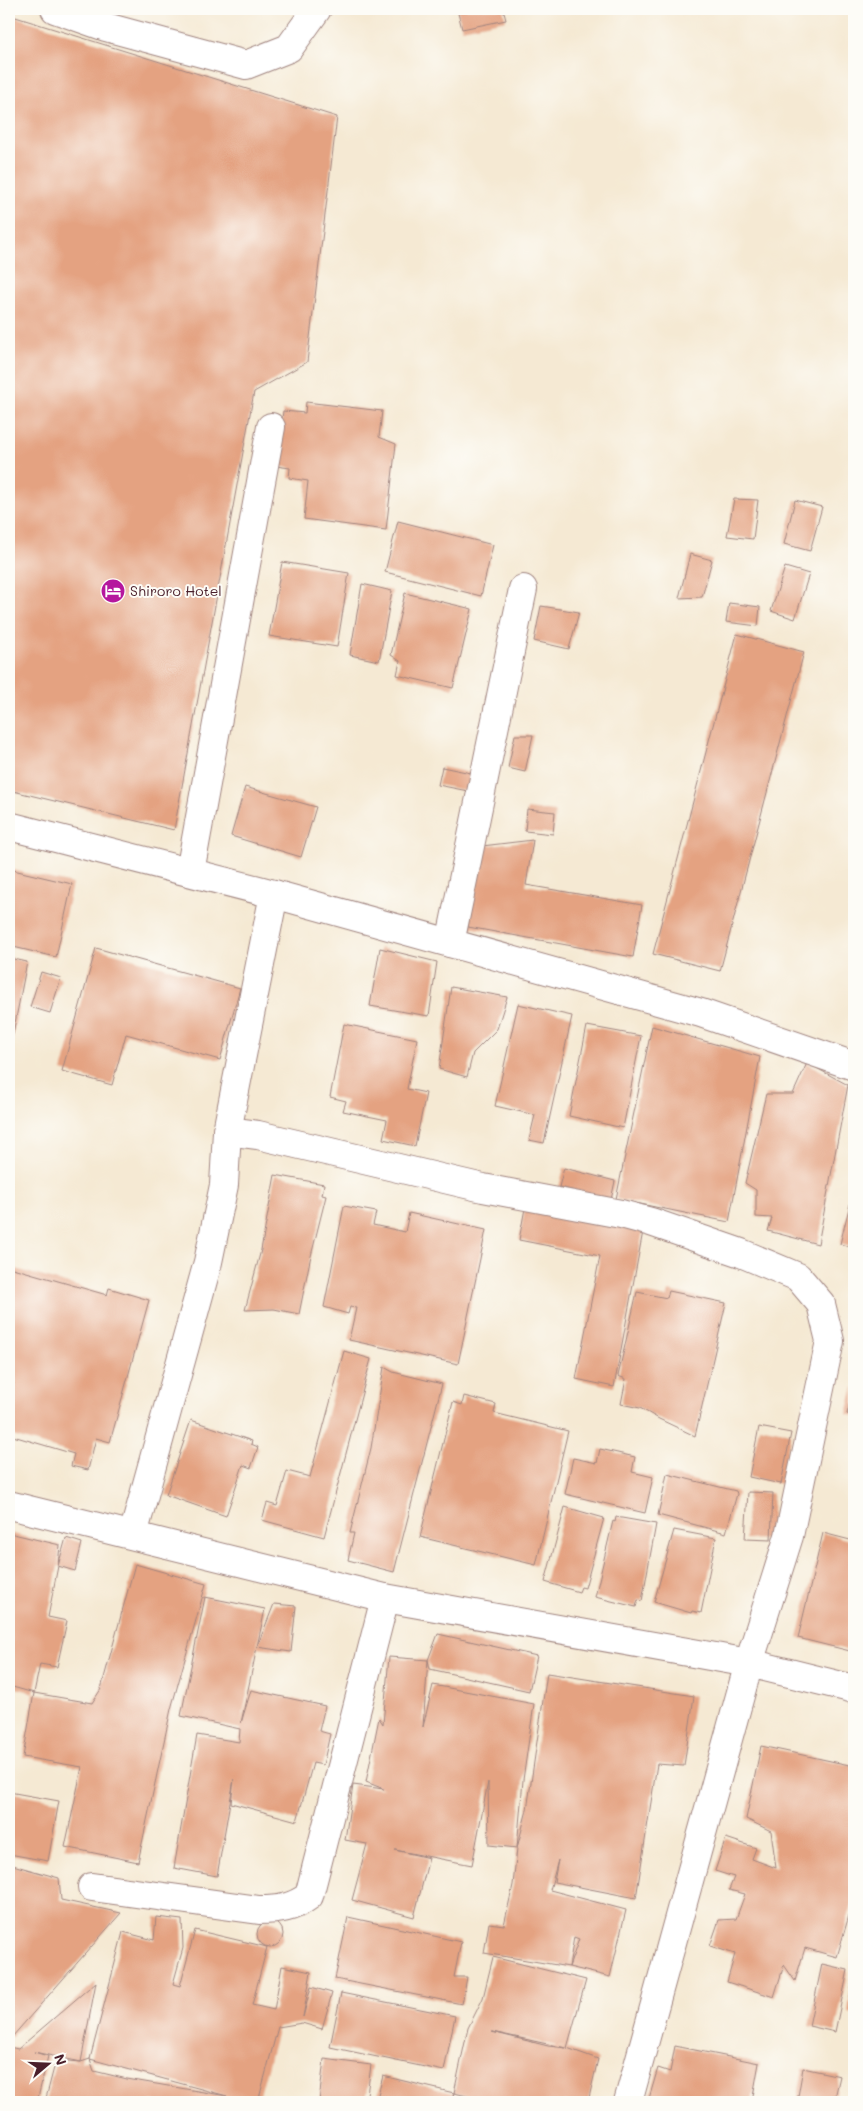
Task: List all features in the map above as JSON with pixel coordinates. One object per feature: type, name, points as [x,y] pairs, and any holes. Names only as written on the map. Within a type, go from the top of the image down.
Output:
[{"type":"street","points":[[55,9],[106,27],[246,65],[290,48],[317,9]]},
{"type":"street","points":[[190,872],[271,427]]},
{"type":"street","points":[[450,943],[523,589]]},
{"type":"street","points":[[9,826],[274,894],[701,1013],[854,1066]]},
{"type":"street","points":[[133,1536],[208,1262],[224,1185],[227,1131],[274,894]]},
{"type":"street","points":[[227,1131],[258,1135],[483,1188],[620,1214],[651,1222],[732,1250],[798,1277],[821,1304],[830,1341],[789,1536],[749,1664],[628,2102]]},
{"type":"street","points":[[9,1505],[385,1598],[749,1664],[854,1689]]},
{"type":"street","points":[[92,1887],[259,1910],[280,1910],[297,1904],[309,1896],[385,1598]]},
{"type":"building","points":[[457,9],[503,9],[506,20],[462,29]]},
{"type":"building","name":"Shiroro Hotel","points":[[9,15],[337,117],[307,362],[254,392],[174,830],[9,790]]},
{"type":"building","points":[[306,402],[382,411],[379,437],[396,444],[386,530],[304,519],[308,481],[289,478],[290,468],[276,466],[283,411],[305,413]]},
{"type":"building","points":[[734,499],[758,500],[753,539],[727,536]]},
{"type":"building","points":[[795,500],[822,507],[810,551],[784,544]]},
{"type":"building","points":[[398,521],[493,545],[481,596],[385,572]]},
{"type":"building","points":[[690,554],[712,560],[702,597],[679,598]]},
{"type":"building","points":[[282,562],[349,573],[337,647],[269,636]]},
{"type":"building","points":[[785,567],[809,574],[795,619],[771,611]]},
{"type":"building","points":[[362,584],[392,591],[379,661],[350,655]]},
{"type":"building","points":[[405,593],[472,609],[453,688],[397,675],[400,661],[391,655]]},
{"type":"building","points":[[729,603],[760,607],[758,626],[726,622]]},
{"type":"building","points":[[541,606],[579,612],[569,649],[534,641]]},
{"type":"building","points":[[737,634],[804,652],[720,971],[653,954]]},
{"type":"building","points":[[515,735],[533,735],[525,772],[508,768]]},
{"type":"building","points":[[442,767],[471,773],[468,791],[438,785]]},
{"type":"building","points":[[245,787],[316,807],[301,857],[231,836]]},
{"type":"building","points":[[527,809],[555,812],[553,834],[525,831]]},
{"type":"building","points":[[533,840],[526,885],[642,905],[633,957],[468,927],[482,846]]},
{"type":"building","points":[[9,869],[72,884],[56,957],[9,946]]},
{"type":"building","points":[[96,948],[240,988],[220,1060],[126,1034],[112,1085],[62,1071]]},
{"type":"building","points":[[380,948],[437,962],[429,1016],[370,1006]]},
{"type":"building","points":[[9,958],[27,962],[11,1044],[9,1044]]},
{"type":"building","points":[[41,972],[61,978],[50,1013],[30,1007]]},
{"type":"building","points":[[451,987],[507,997],[497,1029],[473,1053],[467,1077],[439,1069]]},
{"type":"building","points":[[518,1004],[572,1016],[544,1143],[529,1140],[535,1115],[495,1106]]},
{"type":"building","points":[[344,1024],[417,1039],[407,1089],[426,1093],[415,1146],[383,1139],[387,1120],[343,1111],[346,1101],[330,1097]]},
{"type":"building","points":[[587,1026],[641,1036],[623,1128],[569,1116]]},
{"type":"building","points":[[652,1026],[760,1057],[729,1222],[616,1199]]},
{"type":"building","points":[[807,1063],[848,1085],[818,1244],[768,1231],[772,1218],[756,1217],[756,1190],[745,1183],[766,1094],[793,1094]]},
{"type":"building","points":[[564,1168],[615,1181],[611,1200],[559,1187]]},
{"type":"building","points":[[275,1175],[324,1184],[322,1195],[326,1196],[299,1314],[274,1309],[245,1310],[261,1250]]},
{"type":"building","points":[[854,1188],[854,1248],[840,1244]]},
{"type":"building","points":[[526,1203],[644,1226],[614,1387],[576,1379],[600,1256],[519,1240]]},
{"type":"building","points":[[344,1206],[376,1212],[373,1225],[405,1232],[409,1213],[486,1230],[458,1364],[349,1340],[356,1308],[350,1307],[348,1314],[324,1307]]},
{"type":"building","points":[[9,1267],[107,1295],[109,1288],[149,1300],[110,1442],[96,1438],[88,1470],[71,1466],[74,1454],[13,1436],[9,1447],[9,1394],[14,1383],[9,1379]]},
{"type":"building","points":[[669,1291],[726,1303],[695,1436],[640,1408],[621,1404],[626,1379],[618,1376],[637,1292],[667,1298]]},
{"type":"building","points":[[344,1351],[371,1359],[324,1537],[262,1520],[267,1503],[277,1506],[287,1471],[310,1477]]},
{"type":"building","points":[[384,1367],[393,1372],[442,1384],[394,1572],[348,1560],[354,1533],[350,1533],[371,1448]]},
{"type":"building","points":[[854,1387],[854,1416],[847,1414]]},
{"type":"building","points":[[464,1396],[496,1404],[494,1413],[568,1431],[536,1565],[420,1537],[453,1402],[462,1405]]},
{"type":"building","points":[[191,1420],[252,1441],[251,1444],[258,1447],[251,1468],[243,1465],[226,1516],[166,1495]]},
{"type":"building","points":[[759,1427],[791,1433],[781,1484],[749,1477]]},
{"type":"building","points":[[600,1449],[635,1457],[632,1472],[653,1477],[645,1513],[565,1494],[573,1458],[597,1463]]},
{"type":"building","points":[[667,1474],[736,1491],[737,1494],[726,1533],[658,1515]]},
{"type":"building","points":[[748,1492],[773,1493],[771,1540],[745,1539]]},
{"type":"building","points":[[565,1507],[604,1518],[585,1588],[581,1587],[579,1592],[545,1582]]},
{"type":"building","points":[[616,1517],[656,1524],[642,1601],[638,1600],[636,1607],[595,1597],[613,1521],[615,1522]]},
{"type":"building","points":[[674,1530],[716,1538],[701,1613],[692,1611],[691,1613],[654,1602]]},
{"type":"building","points":[[9,1533],[60,1545],[48,1617],[67,1621],[57,1667],[40,1664],[34,1693],[9,1686]]},
{"type":"building","points":[[823,1533],[854,1541],[854,1652],[798,1638]]},
{"type":"building","points":[[66,1538],[82,1543],[75,1571],[58,1566]]},
{"type":"building","points":[[135,1564],[206,1584],[171,1709],[138,1862],[65,1847],[82,1767],[23,1757],[34,1693],[92,1703],[101,1689]]},
{"type":"building","points":[[205,1597],[265,1609],[241,1723],[251,1690],[325,1706],[319,1731],[330,1734],[323,1765],[313,1763],[297,1821],[231,1803],[234,1779],[217,1876],[174,1868],[197,1735],[239,1742],[240,1729],[181,1716]]},
{"type":"building","points":[[274,1604],[296,1606],[291,1652],[257,1647]]},
{"type":"building","points":[[438,1634],[537,1656],[529,1691],[430,1669],[428,1660]]},
{"type":"building","points":[[389,1657],[428,1660],[423,1727],[433,1685],[534,1704],[523,1780],[517,1848],[489,1845],[488,1782],[472,1865],[395,1850],[429,1858],[414,1917],[352,1900],[367,1844],[345,1840],[353,1785],[384,1789],[366,1782],[379,1718],[383,1724]]},
{"type":"building","points":[[547,1673],[694,1696],[684,1766],[657,1764],[636,1898],[554,1882],[558,1860],[550,1890],[626,1910],[610,1977],[569,1967],[484,1953],[489,1923],[504,1925],[513,1885],[517,1848],[527,1810]],"holes":[[[574,1937],[579,1939],[569,1967]]]},
{"type":"building","points":[[761,1746],[854,1766],[854,1898],[837,1957],[805,1948],[795,1981],[784,1965],[774,1997],[727,1982],[735,1954],[710,1946],[719,1920],[736,1919],[745,1894],[729,1890],[734,1877],[715,1871],[726,1838],[756,1848],[752,1859],[776,1868],[771,1831],[746,1819]]},
{"type":"building","points":[[9,1792],[59,1801],[48,1861],[9,1854]]},
{"type":"building","points":[[9,1864],[59,1878],[61,1900],[121,1913],[12,2037],[9,2036]]},
{"type":"building","points":[[156,1917],[182,1920],[183,1948],[173,1984],[180,1986],[195,1930],[267,1947],[252,2005],[274,2010],[282,1966],[311,1972],[303,2017],[311,1987],[332,1993],[322,2029],[302,2023],[278,2027],[258,2102],[45,2102],[56,2060],[81,2062],[90,2059],[123,1932],[154,1940]],"holes":[[[90,2059],[227,2096],[127,2079],[94,2071]]]},
{"type":"building","points":[[348,1917],[461,1942],[454,1977],[467,1977],[462,2004],[335,1979]]},
{"type":"building","points":[[270,1921],[279,1925],[283,1934],[279,1943],[270,1947],[261,1943],[257,1934],[261,1925]]},
{"type":"building","points":[[493,1957],[586,1980],[567,2048],[598,2059],[588,2102],[493,2102],[454,2093],[468,2028],[483,1998]],"holes":[[[492,2032],[566,2048],[548,2046]]]},
{"type":"building","points":[[822,1964],[848,1970],[835,2032],[809,2026]]},
{"type":"building","points":[[854,1974],[854,2014],[848,2013]]},
{"type":"building","points":[[96,1982],[81,2062],[34,2052],[48,2056],[37,2102],[9,2102],[9,2047],[18,2049]]},
{"type":"building","points":[[341,1993],[455,2016],[444,2071],[330,2047]]},
{"type":"building","points":[[675,2046],[759,2063],[752,2102],[648,2102],[658,2068],[670,2072]]},
{"type":"building","points":[[324,2059],[371,2065],[366,2102],[319,2102]]},
{"type":"building","points":[[803,2068],[840,2076],[834,2102],[797,2102]]},
{"type":"building","points":[[383,2076],[454,2093],[451,2102],[376,2102]]},
{"type":"place","name":"Shiroro Hotel","points":[[113,591]]}]
